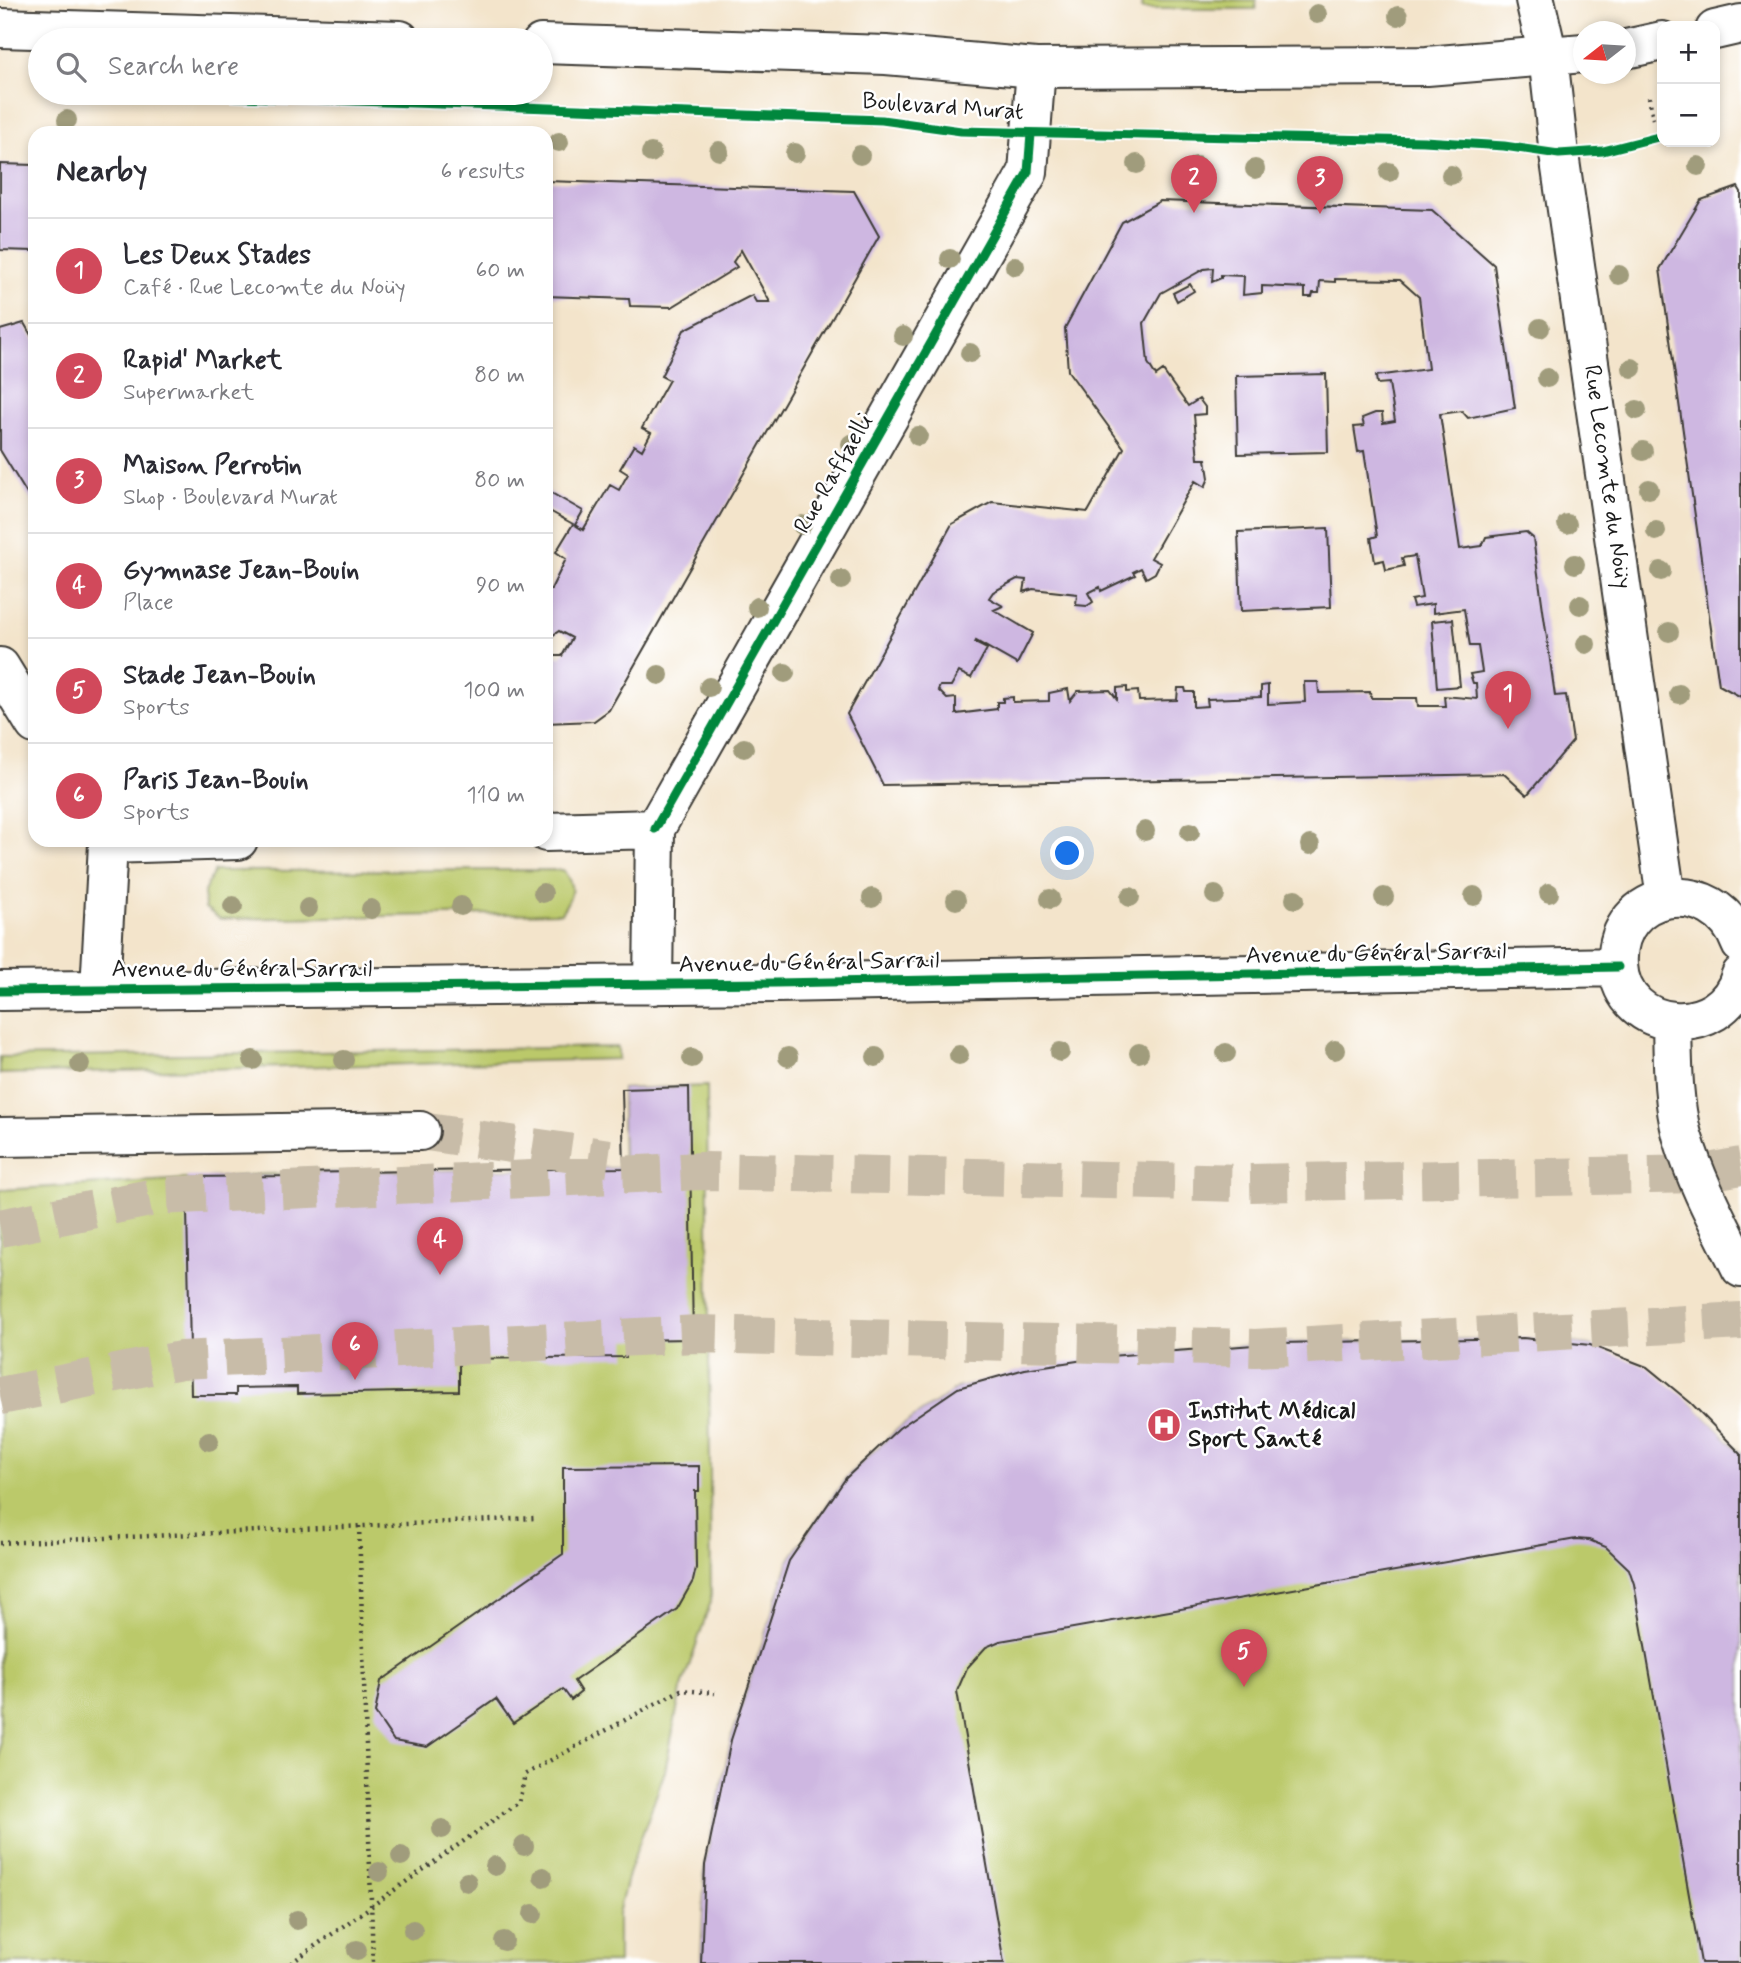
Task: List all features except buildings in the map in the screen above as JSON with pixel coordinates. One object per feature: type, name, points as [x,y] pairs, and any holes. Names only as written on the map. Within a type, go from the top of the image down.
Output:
[{"type":"main road","name":"Rue Lecomte du Noüy","points":[[1535,0],[1566,55],[1559,154],[1666,898]]},
{"type":"main road","points":[[1720,29],[1741,24]]},
{"type":"main road","points":[[0,28],[28,29]]},
{"type":"main road","points":[[1636,47],[1657,42]]},
{"type":"main road","name":"Boulevard Murat","points":[[553,44],[886,55],[1035,68],[1427,66],[1566,55]]},
{"type":"main road","name":"Rue Raffaelli","points":[[655,829],[1028,172],[1035,68]]},
{"type":"main road","points":[[0,667],[28,713]]},
{"type":"main road","points":[[553,832],[655,829],[653,985]]},
{"type":"main road","points":[[100,989],[107,847]]},
{"type":"main road","points":[[1741,944],[1735,928],[1722,912],[1705,902],[1686,896],[1666,898],[1649,904],[1624,931],[1618,949],[1618,967],[1630,998],[1656,1018],[1672,1022],[1692,1021],[1711,1015],[1727,1003],[1741,975]]},
{"type":"main road","name":"Avenue du Général Sarrail","points":[[0,991],[653,985],[1618,967]]},
{"type":"main road","points":[[1672,1022],[1674,1085],[1682,1132],[1700,1186],[1741,1268]]},
{"type":"main road","points":[[0,1138],[420,1131]]},
{"type":"path","points":[[1649,97],[1653,119]]},
{"type":"path","points":[[0,1543],[536,1518]]},
{"type":"path","points":[[359,1526],[373,1963]]},
{"type":"path","points":[[291,1963],[519,1802],[526,1774],[681,1690],[715,1693]]},
{"type":"green space","points":[[1143,0],[1256,0],[1256,9],[1142,9]]},
{"type":"green space","points":[[563,870],[570,881],[571,891],[561,913],[220,919],[205,908],[204,892],[214,871]]},
{"type":"green space","points":[[618,1047],[618,1059],[0,1074],[0,1057]]},
{"type":"green space","points":[[707,1086],[711,1601],[681,1690],[665,1771],[628,1874],[618,1914],[618,1963],[0,1963],[0,1190],[291,1173],[623,1168],[622,1089]]},
{"type":"green space","points":[[1523,1338],[1590,1345],[1691,1404],[1741,1454],[1741,1963],[701,1963],[705,1865],[731,1740],[789,1561],[846,1478],[899,1428],[958,1388],[1110,1356],[1280,1343]]},
{"type":"tunnel","points":[[420,1131],[609,1158]]},
{"type":"tunnel","points":[[0,1228],[159,1196],[702,1171],[1246,1183],[1697,1174],[1741,1166]]},
{"type":"tunnel","points":[[0,1396],[181,1360],[697,1334],[1255,1348],[1741,1321]]},
{"type":"cycle path","points":[[467,105],[882,120],[961,131],[1424,141],[1504,146],[1559,154],[1603,151],[1657,137]]},
{"type":"cycle path","points":[[655,829],[1028,172],[1031,134]]},
{"type":"cycle path","points":[[0,991],[776,983],[1618,967]]},
{"type":"place","name":"Rapid' Market","points":[[1194,213]]},
{"type":"place","name":"Maison Perrotin","points":[[1320,214]]},
{"type":"place","name":"Les Deux Stades","points":[[1508,729]]},
{"type":"place","name":"Gymnase Jean-Bouin","points":[[440,1275]]},
{"type":"place","name":"Paris Jean-Bouin","points":[[355,1380]]},
{"type":"place","name":"Institut Médical Sport Santé","points":[[1164,1425]]},
{"type":"place","name":"Stade Jean-Bouin","points":[[1244,1687]]}]
